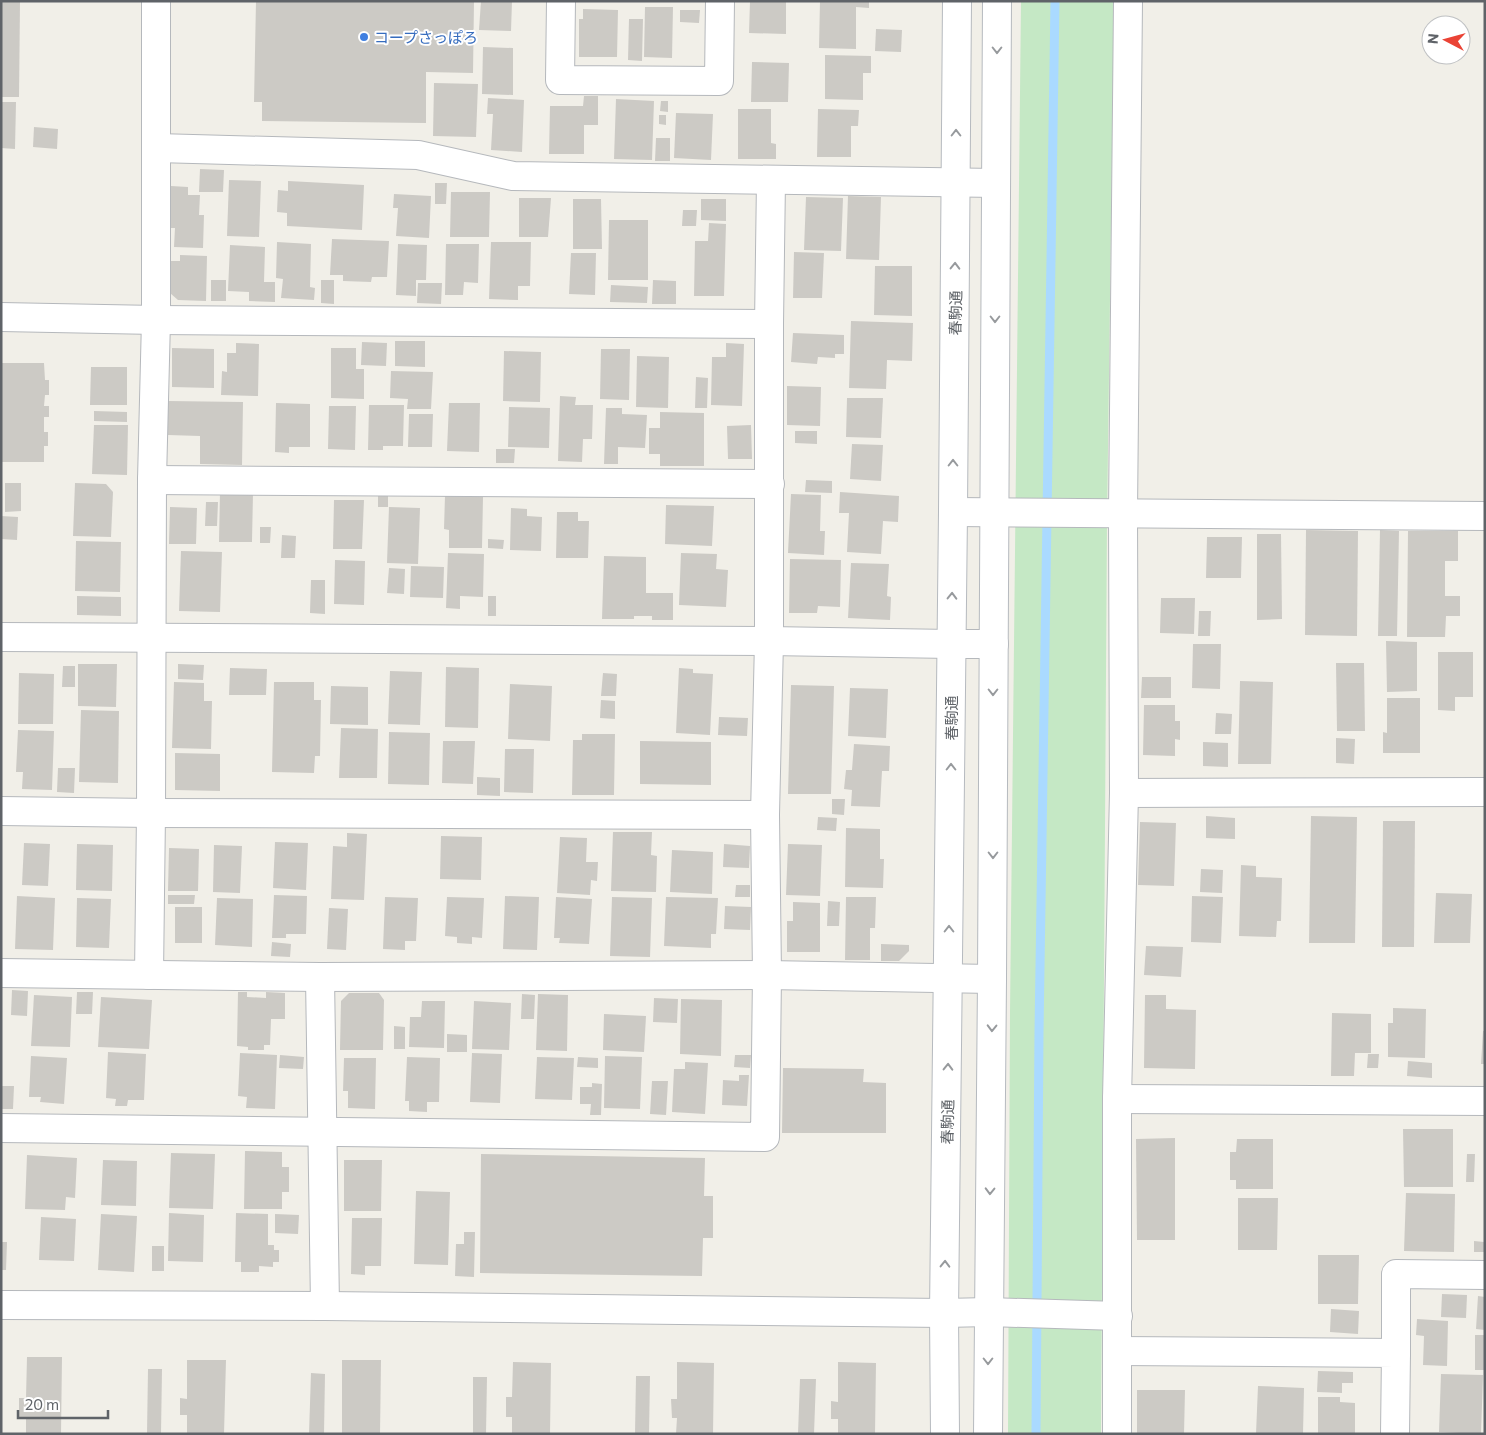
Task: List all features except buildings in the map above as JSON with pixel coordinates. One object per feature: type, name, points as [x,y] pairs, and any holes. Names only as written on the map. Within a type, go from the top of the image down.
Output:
[{"type":"street","points":[[149,974],[152,480],[156,320],[156,1]]},
{"type":"street","points":[[562,1],[560,80],[719,82],[720,1]]},
{"type":"street","name":"春駒通","points":[[945,1434],[944,1313],[949,978],[957,1]]},
{"type":"street","points":[[988,1434],[997,1]]},
{"type":"street","points":[[1117,1434],[1117,1099],[1124,793],[1123,514],[1128,1]]},
{"type":"street","points":[[157,148],[418,155],[513,176],[996,183]]},
{"type":"street","points":[[1,1128],[765,1137],[767,975],[765,816],[769,641],[771,180]]},
{"type":"street","points":[[1,317],[156,320],[769,324]]},
{"type":"street","points":[[152,480],[770,484]]},
{"type":"street","points":[[953,512],[1485,516]]},
{"type":"street","points":[[1,637],[994,644]]},
{"type":"street","points":[[1124,793],[1485,792]]},
{"type":"street","points":[[1,811],[765,816]]},
{"type":"street","points":[[1,973],[320,977],[767,975],[992,979]]},
{"type":"street","points":[[320,977],[325,1306]]},
{"type":"street","points":[[1117,1099],[1485,1102]]},
{"type":"street","points":[[1395,1434],[1396,1274],[1485,1275]]},
{"type":"street","points":[[1,1305],[989,1312],[1118,1316]]},
{"type":"street","points":[[1117,1351],[1396,1353]]},
{"type":"green space","points":[[1021,1],[1114,1],[1107,523],[1101,1434],[1008,1434],[1010,1012]]},
{"type":"waterway","points":[[1036,1434],[1039,1032],[1055,1]]},
{"type":"place","name":"コープさっぽろ","points":[[364,37]]}]
